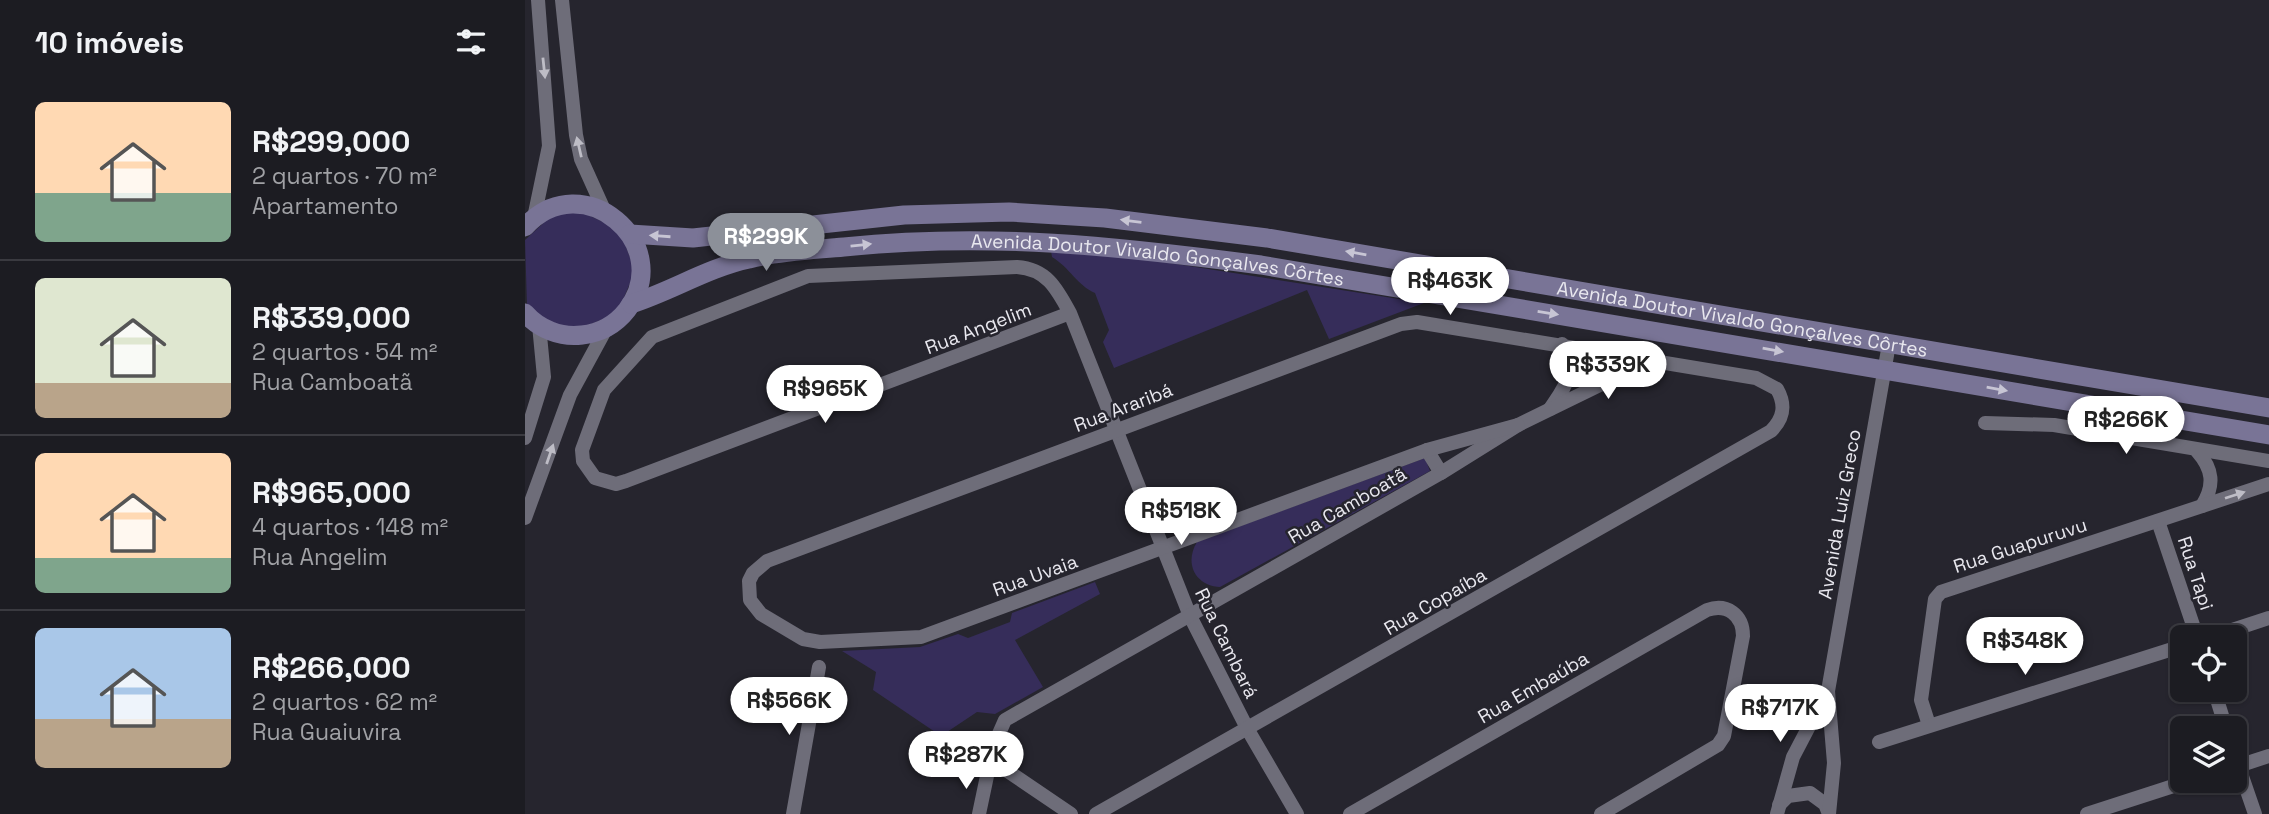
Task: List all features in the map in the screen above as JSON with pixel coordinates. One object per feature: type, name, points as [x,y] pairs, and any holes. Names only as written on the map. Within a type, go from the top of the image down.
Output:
[{"type":"main road","points":[[529,317],[573,336],[607,327],[631,304],[641,269],[638,250],[630,234],[604,210],[568,204],[530,222]]},
{"type":"main road","name":"Avenida Doutor Vivaldo Gonçalves Côrtes","points":[[630,234],[703,237],[786,225],[904,215],[1009,212],[1105,218],[1267,238],[2269,408]]},
{"type":"main road","name":"Avenida Doutor Vivaldo Gonçalves Côrtes","points":[[631,304],[698,274],[752,258],[912,240],[1007,239],[1104,244],[1261,265],[2269,435]]},
{"type":"street","points":[[530,222],[549,146],[538,0]]},
{"type":"street","points":[[562,0],[576,135],[581,159],[604,210]]},
{"type":"street","name":"Rua Cambará","points":[[588,471],[582,450],[604,390],[652,337],[795,280],[823,274],[1017,267],[1039,272],[1056,288],[1070,313],[1190,616],[1248,730],[1297,814]]},
{"type":"street","name":"Rua Angelim","points":[[588,471],[605,483],[626,481],[1070,313]]},
{"type":"street","points":[[525,438],[544,377],[529,317]]},
{"type":"street","name":"Rua Araribá","points":[[761,614],[750,600],[749,581],[753,573],[767,561],[1401,324],[1417,321],[1756,378],[1769,382],[1783,404]]},
{"type":"street","points":[[525,518],[569,395],[607,327]]},
{"type":"street","points":[[1550,409],[1569,380],[1569,360],[1562,344]]},
{"type":"street","name":"Avenida Luiz Greco","points":[[1829,814],[1834,763],[1828,691],[1889,344]]},
{"type":"street","name":"Rua Camboatã","points":[[1071,814],[1000,766],[994,745],[996,734],[1005,720],[1441,473],[1518,425],[1651,360]]},
{"type":"street","name":"Rua Copaíba","points":[[1096,814],[1771,431],[1779,423],[1783,404]]},
{"type":"street","points":[[1985,423],[2055,425],[2269,461]]},
{"type":"street","name":"Rua Uvaia","points":[[761,614],[811,641],[905,640],[1163,549],[1427,450],[1518,425]]},
{"type":"street","points":[[1427,450],[1441,473]]},
{"type":"street","points":[[2197,451],[2211,473],[2211,486],[2202,506]]},
{"type":"street","name":"Rua Guapuruvu","points":[[1929,725],[1921,700],[1935,599],[1941,592],[2269,484]]},
{"type":"street","name":"Rua Tapi","points":[[2158,521],[2193,625]]},
{"type":"street","name":"Rua Embaúba","points":[[1350,814],[1707,610],[1722,607],[1736,614],[1743,628],[1743,636],[1724,736],[1718,745],[1601,814]]},
{"type":"street","points":[[2247,625],[2269,618]]},
{"type":"street","points":[[1879,743],[2170,650]]},
{"type":"street","points":[[793,814],[819,667]]},
{"type":"street","name":"Avenida Luiz Greco","points":[[1778,810],[1793,757],[1828,691]]},
{"type":"street","points":[[2247,761],[2269,756]]},
{"type":"street","points":[[979,814],[987,776]]},
{"type":"street","points":[[2087,814],[2170,787]]},
{"type":"street","points":[[1778,810],[1787,796],[1810,793],[1825,804],[1829,814]]},
{"type":"street","points":[[2247,793],[2255,814]]},
{"type":"shaded area","points":[[580,211],[620,230],[635,271],[618,312],[581,327],[562,327],[540,316],[527,305],[525,240],[551,216]]},
{"type":"shaded area","points":[[1051,251],[1138,258],[1424,303],[1329,339],[1307,290],[1114,368],[1103,342],[1109,330],[1095,293],[1083,286],[1052,257]]},
{"type":"shaded area","points":[[1425,458],[1430,471],[1220,587],[1204,582],[1194,572],[1192,558],[1197,542]]},
{"type":"shaded area","points":[[1095,582],[1100,594],[1015,640],[1043,687],[995,714],[977,712],[941,736],[873,690],[876,672],[842,651],[920,647],[958,634],[968,638],[1010,622],[1012,613]]}]
